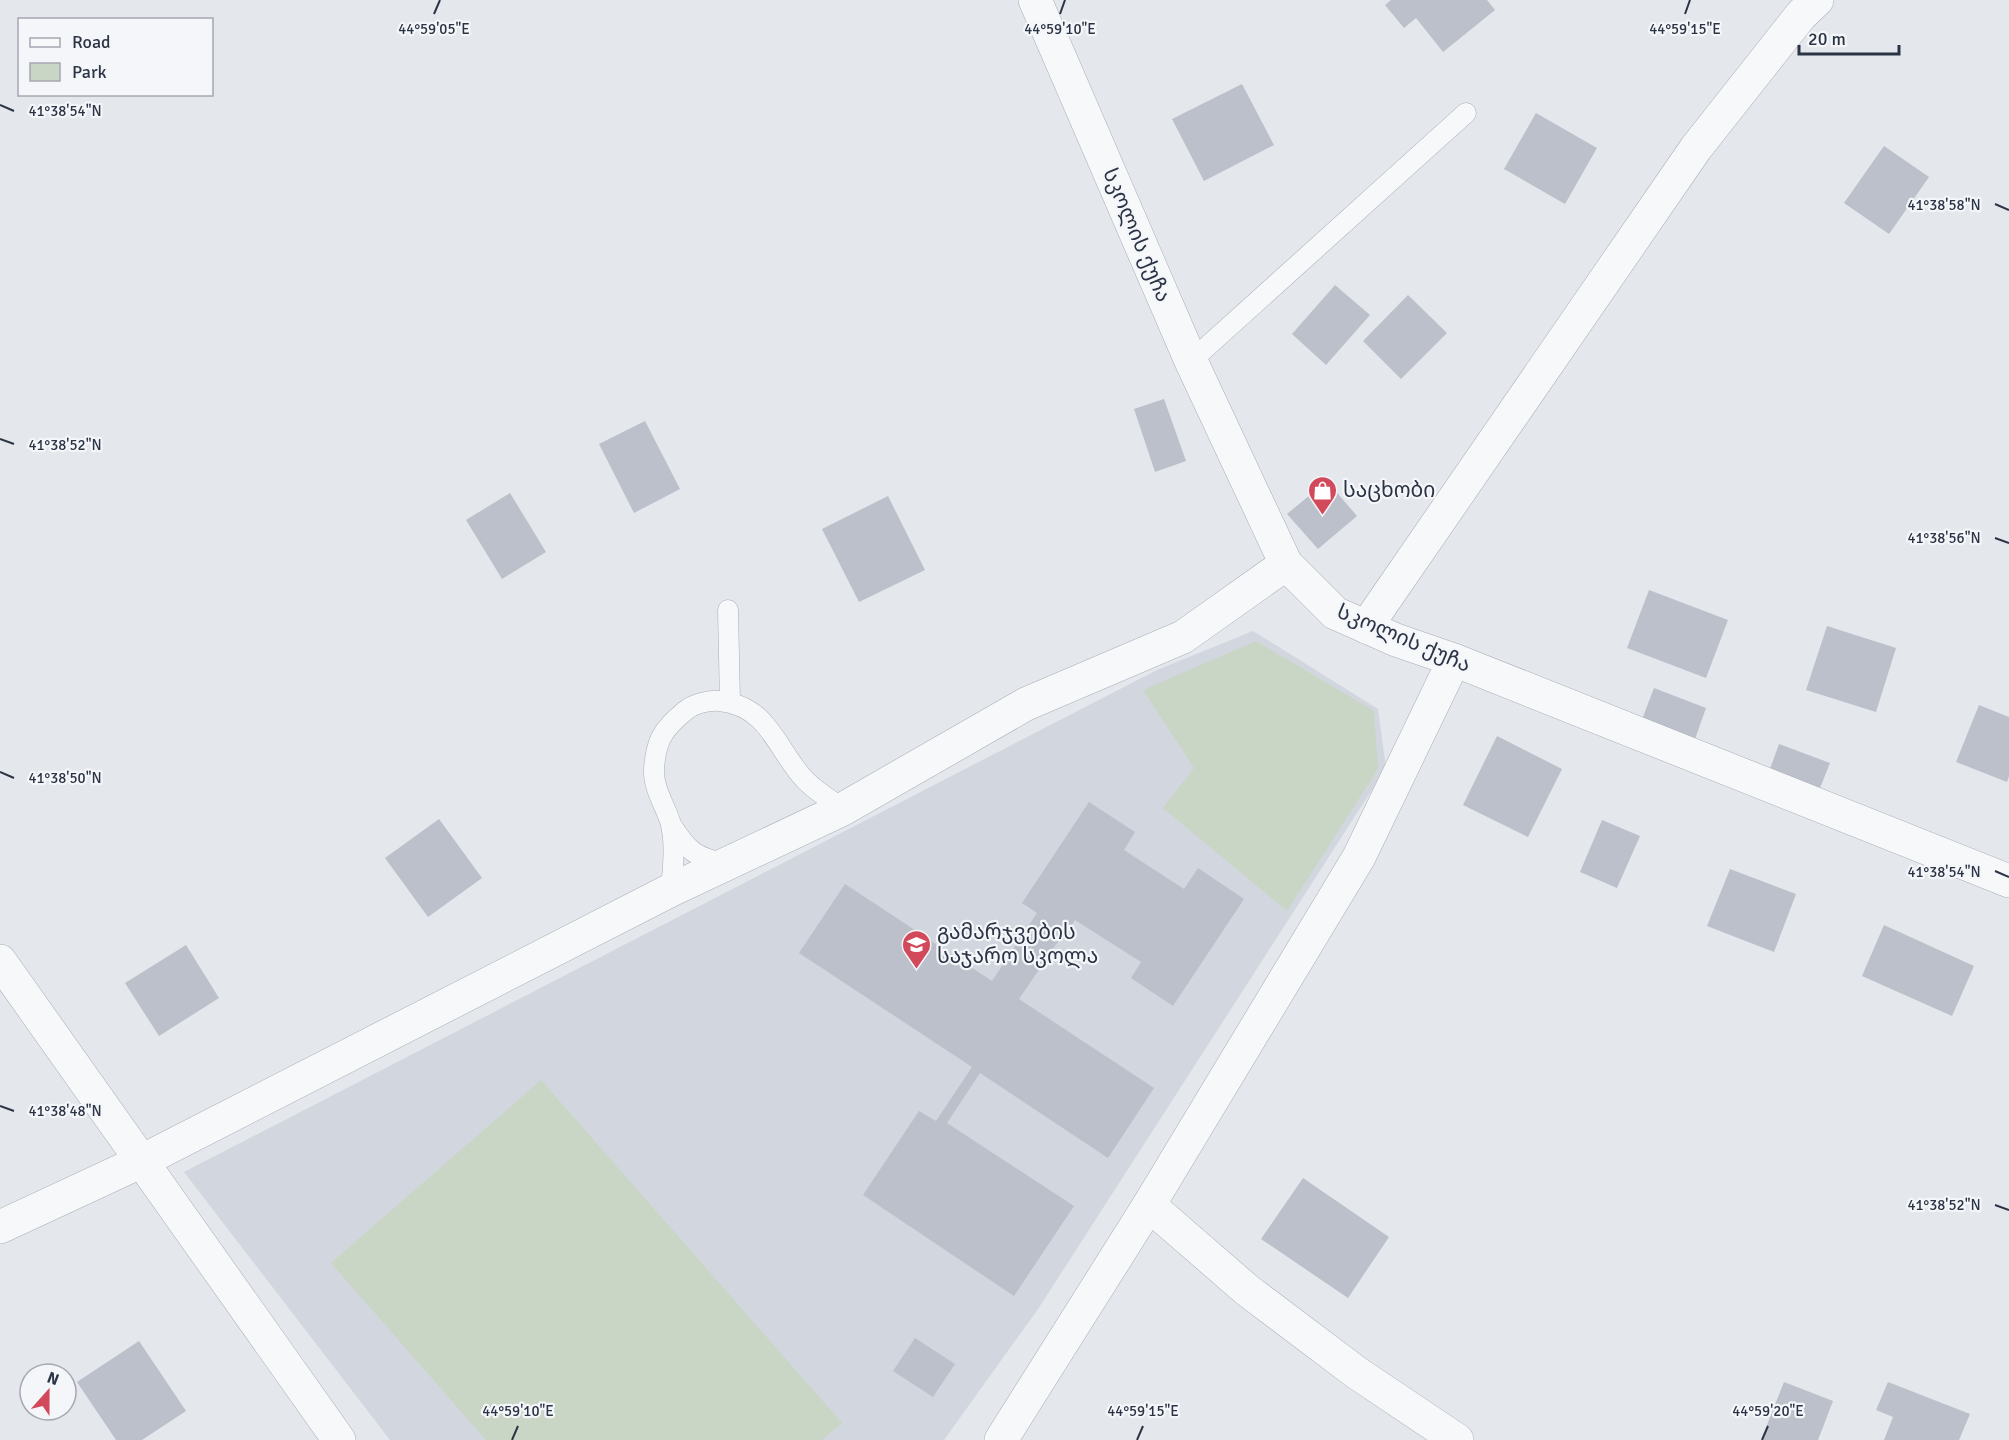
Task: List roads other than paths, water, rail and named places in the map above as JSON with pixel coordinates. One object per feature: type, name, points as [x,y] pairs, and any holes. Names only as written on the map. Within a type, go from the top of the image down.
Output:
[{"type":"street","name":"სკოლის ქუჩა","points":[[1035,0],[1191,361],[1286,564],[1335,613],[1395,640],[1454,660],[2009,881]]},
{"type":"street","points":[[1366,627],[1696,148],[1801,15],[1817,0]]},
{"type":"street","points":[[0,1227],[142,1161],[671,890],[843,809],[1026,704],[1183,637],[1286,564]]},
{"type":"street","points":[[1000,1440],[1149,1205],[1359,857],[1454,660]]},
{"type":"street","points":[[0,961],[339,1440]]},
{"type":"street","points":[[1149,1205],[1247,1290],[1357,1373],[1457,1440]]},
{"type":"lane","points":[[1191,361],[1466,113]]},
{"type":"lane","points":[[728,610],[730,702]]},
{"type":"lane","points":[[726,864],[702,858],[685,845],[670,823],[658,791],[654,771],[658,740],[670,723],[690,706],[712,701],[730,702],[752,710],[769,728],[806,781],[843,809]]},
{"type":"lane","points":[[670,823],[673,863],[671,890]]},
{"type":"place","name":"საცხობი","points":[[1322,516]]},
{"type":"place","name":"გამარჯვების საჯარო სკოლა","points":[[916,970]]}]
